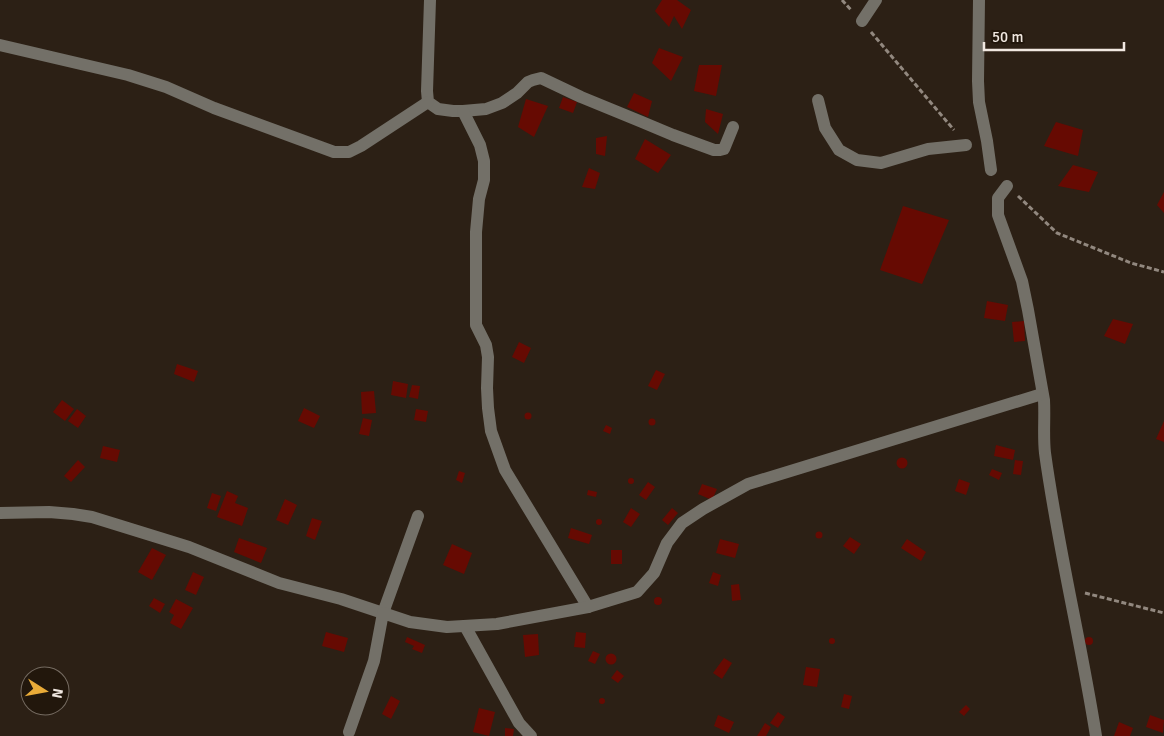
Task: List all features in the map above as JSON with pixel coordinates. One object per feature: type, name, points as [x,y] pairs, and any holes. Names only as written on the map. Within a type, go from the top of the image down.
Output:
[{"type":"street","points":[[430,0],[427,91],[428,102],[438,109],[463,111],[486,108],[502,103],[517,93],[528,82],[541,78],[581,97],[714,150],[724,149],[733,127]]},
{"type":"street","points":[[862,21],[876,0]]},
{"type":"street","points":[[979,0],[979,102],[991,170]]},
{"type":"street","points":[[0,45],[128,75],[166,87],[214,108],[334,152],[349,152],[361,146],[428,102]]},
{"type":"street","points":[[818,100],[825,128],[839,150],[857,160],[881,163],[928,149],[966,145]]},
{"type":"street","points":[[463,111],[480,145],[484,161],[484,180],[479,199],[476,232],[476,325],[486,345],[488,357],[488,395],[491,431],[505,470],[588,606]]},
{"type":"street","points":[[1007,186],[998,198],[998,215],[1022,281],[1028,310],[1045,414],[1045,451],[1053,507],[1096,736]]},
{"type":"street","points":[[0,512],[49,512],[92,517],[189,547],[279,583],[341,599],[410,622],[447,627],[498,624],[588,606],[637,592],[654,573],[667,543],[682,523],[748,484],[1042,394]]},
{"type":"street","points":[[349,732],[374,661],[383,614],[418,516]]},
{"type":"street","points":[[465,626],[518,723],[531,736]]},
{"type":"path","points":[[1068,588],[1164,613]]},
{"type":"building","points":[[662,0],[677,0],[691,10],[682,29],[674,16],[669,27],[655,11]]},
{"type":"building","points":[[659,48],[683,57],[671,81],[652,63]]},
{"type":"building","points":[[699,65],[722,65],[716,96],[694,91]]},
{"type":"building","points":[[634,93],[652,101],[648,117],[627,107]]},
{"type":"building","points":[[563,97],[577,102],[573,113],[559,108]]},
{"type":"building","points":[[526,99],[548,106],[534,137],[518,127]]},
{"type":"building","points":[[706,109],[723,114],[718,134],[705,122]]},
{"type":"building","points":[[1056,122],[1083,130],[1078,156],[1044,146]]},
{"type":"building","points":[[607,136],[605,156],[596,154],[596,138]]},
{"type":"building","points":[[645,139],[671,155],[658,173],[635,159]]},
{"type":"building","points":[[1073,165],[1098,172],[1089,192],[1058,186]]},
{"type":"building","points":[[589,168],[600,173],[595,189],[582,187]]},
{"type":"building","points":[[1164,192],[1164,213],[1157,205]]},
{"type":"building","points":[[903,206],[949,220],[922,284],[880,270]]},
{"type":"building","points":[[987,301],[1008,305],[1005,321],[984,318]]},
{"type":"building","points":[[1113,319],[1133,324],[1125,344],[1104,336]]},
{"type":"building","points":[[1024,321],[1025,341],[1014,342],[1012,322]]},
{"type":"building","points":[[519,342],[531,348],[524,363],[512,357]]},
{"type":"building","points":[[177,364],[198,371],[194,382],[174,374]]},
{"type":"building","points":[[656,370],[665,374],[657,390],[648,386]]},
{"type":"building","points":[[393,381],[408,384],[406,398],[391,395]]},
{"type":"building","points":[[412,385],[420,386],[418,399],[409,397]]},
{"type":"building","points":[[374,391],[376,413],[362,414],[361,392]]},
{"type":"building","points":[[62,400],[74,409],[65,421],[53,412]]},
{"type":"building","points":[[304,408],[320,416],[314,428],[298,421]]},
{"type":"building","points":[[77,409],[86,416],[78,428],[68,421]]},
{"type":"building","points":[[416,409],[428,411],[426,422],[414,420]]},
{"type":"building","points":[[528,412],[532,416],[528,420],[524,416]]},
{"type":"building","points":[[363,418],[372,420],[369,436],[359,434]]},
{"type":"building","points":[[652,419],[655,422],[652,425],[649,422]]},
{"type":"building","points":[[1164,421],[1164,442],[1156,439]]},
{"type":"building","points":[[606,425],[612,428],[610,434],[603,431]]},
{"type":"building","points":[[996,445],[1015,450],[1013,460],[994,456]]},
{"type":"building","points":[[103,446],[120,450],[117,462],[100,458]]},
{"type":"building","points":[[902,457],[908,463],[902,469],[896,463]]},
{"type":"building","points":[[78,460],[85,467],[71,482],[64,476]]},
{"type":"building","points":[[1015,460],[1023,461],[1021,475],[1013,474]]},
{"type":"building","points":[[992,469],[1002,473],[999,480],[989,475]]},
{"type":"building","points":[[459,471],[465,473],[462,483],[456,480]]},
{"type":"building","points":[[631,478],[634,481],[631,484],[628,481]]},
{"type":"building","points":[[959,479],[970,483],[966,495],[955,491]]},
{"type":"building","points":[[648,482],[655,487],[646,500],[639,495]]},
{"type":"building","points":[[702,484],[717,489],[712,500],[698,494]]},
{"type":"building","points":[[588,490],[597,492],[596,497],[587,495]]},
{"type":"building","points":[[227,491],[238,496],[235,503],[248,508],[242,526],[217,517]]},
{"type":"building","points":[[212,493],[221,496],[216,511],[207,508]]},
{"type":"building","points":[[285,499],[297,505],[288,525],[276,520]]},
{"type":"building","points":[[631,508],[640,514],[631,527],[623,522]]},
{"type":"building","points":[[672,508],[678,513],[668,525],[662,520]]},
{"type":"building","points":[[312,518],[322,521],[315,540],[306,536]]},
{"type":"building","points":[[599,519],[602,522],[599,525],[596,522]]},
{"type":"building","points":[[571,528],[592,535],[589,544],[568,538]]},
{"type":"building","points":[[819,532],[822,535],[819,538],[816,535]]},
{"type":"building","points":[[850,537],[861,544],[854,554],[843,546]]},
{"type":"building","points":[[239,538],[267,548],[261,563],[234,552]]},
{"type":"building","points":[[720,539],[739,544],[735,558],[716,553]]},
{"type":"building","points":[[907,539],[926,552],[921,561],[901,548]]},
{"type":"building","points":[[452,544],[472,553],[464,574],[443,565]]},
{"type":"building","points":[[152,548],[166,555],[152,580],[138,572]]},
{"type":"building","points":[[611,550],[622,550],[622,564],[611,564]]},
{"type":"building","points":[[193,572],[204,577],[196,595],[185,590]]},
{"type":"building","points":[[713,572],[721,575],[718,586],[709,583]]},
{"type":"building","points":[[739,584],[741,600],[732,601],[731,585]]},
{"type":"building","points":[[658,597],[662,601],[658,605],[654,601]]},
{"type":"building","points":[[154,598],[165,604],[160,613],[149,606]]},
{"type":"building","points":[[176,599],[193,608],[181,629],[170,623],[174,615],[169,612]]},
{"type":"building","points":[[326,632],[348,638],[344,652],[322,646]]},
{"type":"building","points":[[576,632],[586,633],[585,648],[574,647]]},
{"type":"building","points":[[538,634],[539,655],[525,657],[523,635]]},
{"type":"building","points":[[407,637],[425,645],[422,653],[412,649],[414,646],[405,642]]},
{"type":"building","points":[[1089,637],[1093,641],[1089,645],[1085,641]]},
{"type":"building","points":[[832,638],[835,641],[832,644],[829,641]]},
{"type":"building","points":[[593,651],[600,654],[595,664],[588,661]]},
{"type":"building","points":[[609,654],[613,654],[616,659],[615,663],[609,664],[606,661],[606,657]]},
{"type":"building","points":[[724,658],[732,663],[722,679],[713,673]]},
{"type":"building","points":[[806,667],[820,669],[817,687],[803,685]]},
{"type":"building","points":[[617,670],[624,676],[618,683],[611,678]]},
{"type":"building","points":[[844,694],[852,696],[849,709],[841,707]]},
{"type":"building","points":[[391,696],[400,701],[391,719],[382,714]]},
{"type":"building","points":[[602,698],[605,701],[602,704],[599,701]]},
{"type":"building","points":[[966,705],[970,709],[964,716],[959,712]]},
{"type":"building","points":[[479,708],[495,712],[489,736],[473,732]]},
{"type":"building","points":[[778,712],[785,717],[778,728],[770,723]]},
{"type":"building","points":[[718,715],[734,722],[729,733],[714,726]]},
{"type":"building","points":[[1150,715],[1164,720],[1163,733],[1146,727]]},
{"type":"building","points":[[1119,722],[1133,728],[1130,736],[1114,736]]},
{"type":"building","points":[[765,723],[771,727],[766,736],[757,736]]},
{"type":"building","points":[[505,728],[514,729],[513,736],[505,736]]}]
